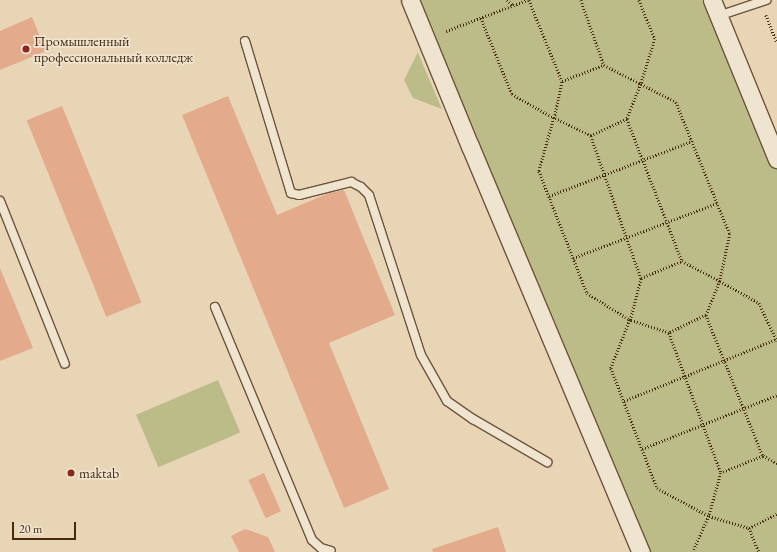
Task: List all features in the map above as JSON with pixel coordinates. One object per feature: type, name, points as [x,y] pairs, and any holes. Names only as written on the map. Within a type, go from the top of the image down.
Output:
[{"type":"street","points":[[410,0],[641,552]]},
{"type":"street","points":[[712,0],[777,159]]},
{"type":"lane","points":[[718,16],[766,0]]},
{"type":"lane","points":[[245,41],[291,193],[299,195],[351,182],[361,187],[369,195],[421,355],[447,401],[473,419],[547,462]]},
{"type":"lane","points":[[0,201],[65,364]]},
{"type":"lane","points":[[215,307],[312,540],[321,548],[332,551]]},
{"type":"path","points":[[507,0],[513,5]]},
{"type":"path","points":[[446,31],[528,0],[562,81],[540,171],[587,293],[630,320],[669,333],[706,315],[720,280],[730,234],[676,102],[604,65],[581,0]]},
{"type":"path","points":[[591,136],[627,118],[642,84],[655,39],[639,0]]},
{"type":"path","points":[[766,14],[777,42]]},
{"type":"path","points":[[481,18],[512,94],[554,118],[591,136],[641,278],[630,320],[611,368],[657,488],[709,516],[749,528],[777,514]]},
{"type":"path","points":[[562,81],[604,65]]},
{"type":"path","points":[[624,401],[777,340],[759,302],[720,280],[682,262],[627,118]]},
{"type":"path","points":[[549,196],[692,141]]},
{"type":"path","points":[[573,258],[717,203]]},
{"type":"path","points":[[641,278],[682,262]]},
{"type":"path","points":[[706,315],[763,456],[777,464]]},
{"type":"path","points":[[669,333],[721,473],[709,516],[693,552]]},
{"type":"path","points":[[642,449],[777,395]]},
{"type":"path","points":[[721,473],[763,456]]},
{"type":"path","points":[[749,528],[759,552]]},
{"type":"green space","points":[[410,0],[712,0],[777,159],[777,552],[641,552]]},
{"type":"green space","points":[[418,52],[442,109],[413,98],[404,80]]},
{"type":"green space","points":[[218,380],[240,432],[158,467],[136,415]]},
{"type":"building","points":[[32,17],[46,51],[0,70],[0,31]]},
{"type":"building","points":[[228,96],[277,215],[329,193],[344,190],[395,315],[329,343],[389,489],[344,508],[182,115]]},
{"type":"building","points":[[62,106],[141,303],[106,317],[27,120]]},
{"type":"building","points":[[0,268],[33,348],[0,361]]},
{"type":"building","points":[[264,473],[281,511],[266,518],[248,480]]},
{"type":"building","points":[[498,527],[506,552],[433,552],[432,549]]},
{"type":"building","points":[[245,529],[268,537],[275,552],[239,552],[231,536]]},
{"type":"place","name":"Промышленный профессиональный колледж","points":[[26,49]]},
{"type":"place","name":"maktab","points":[[71,473]]}]
